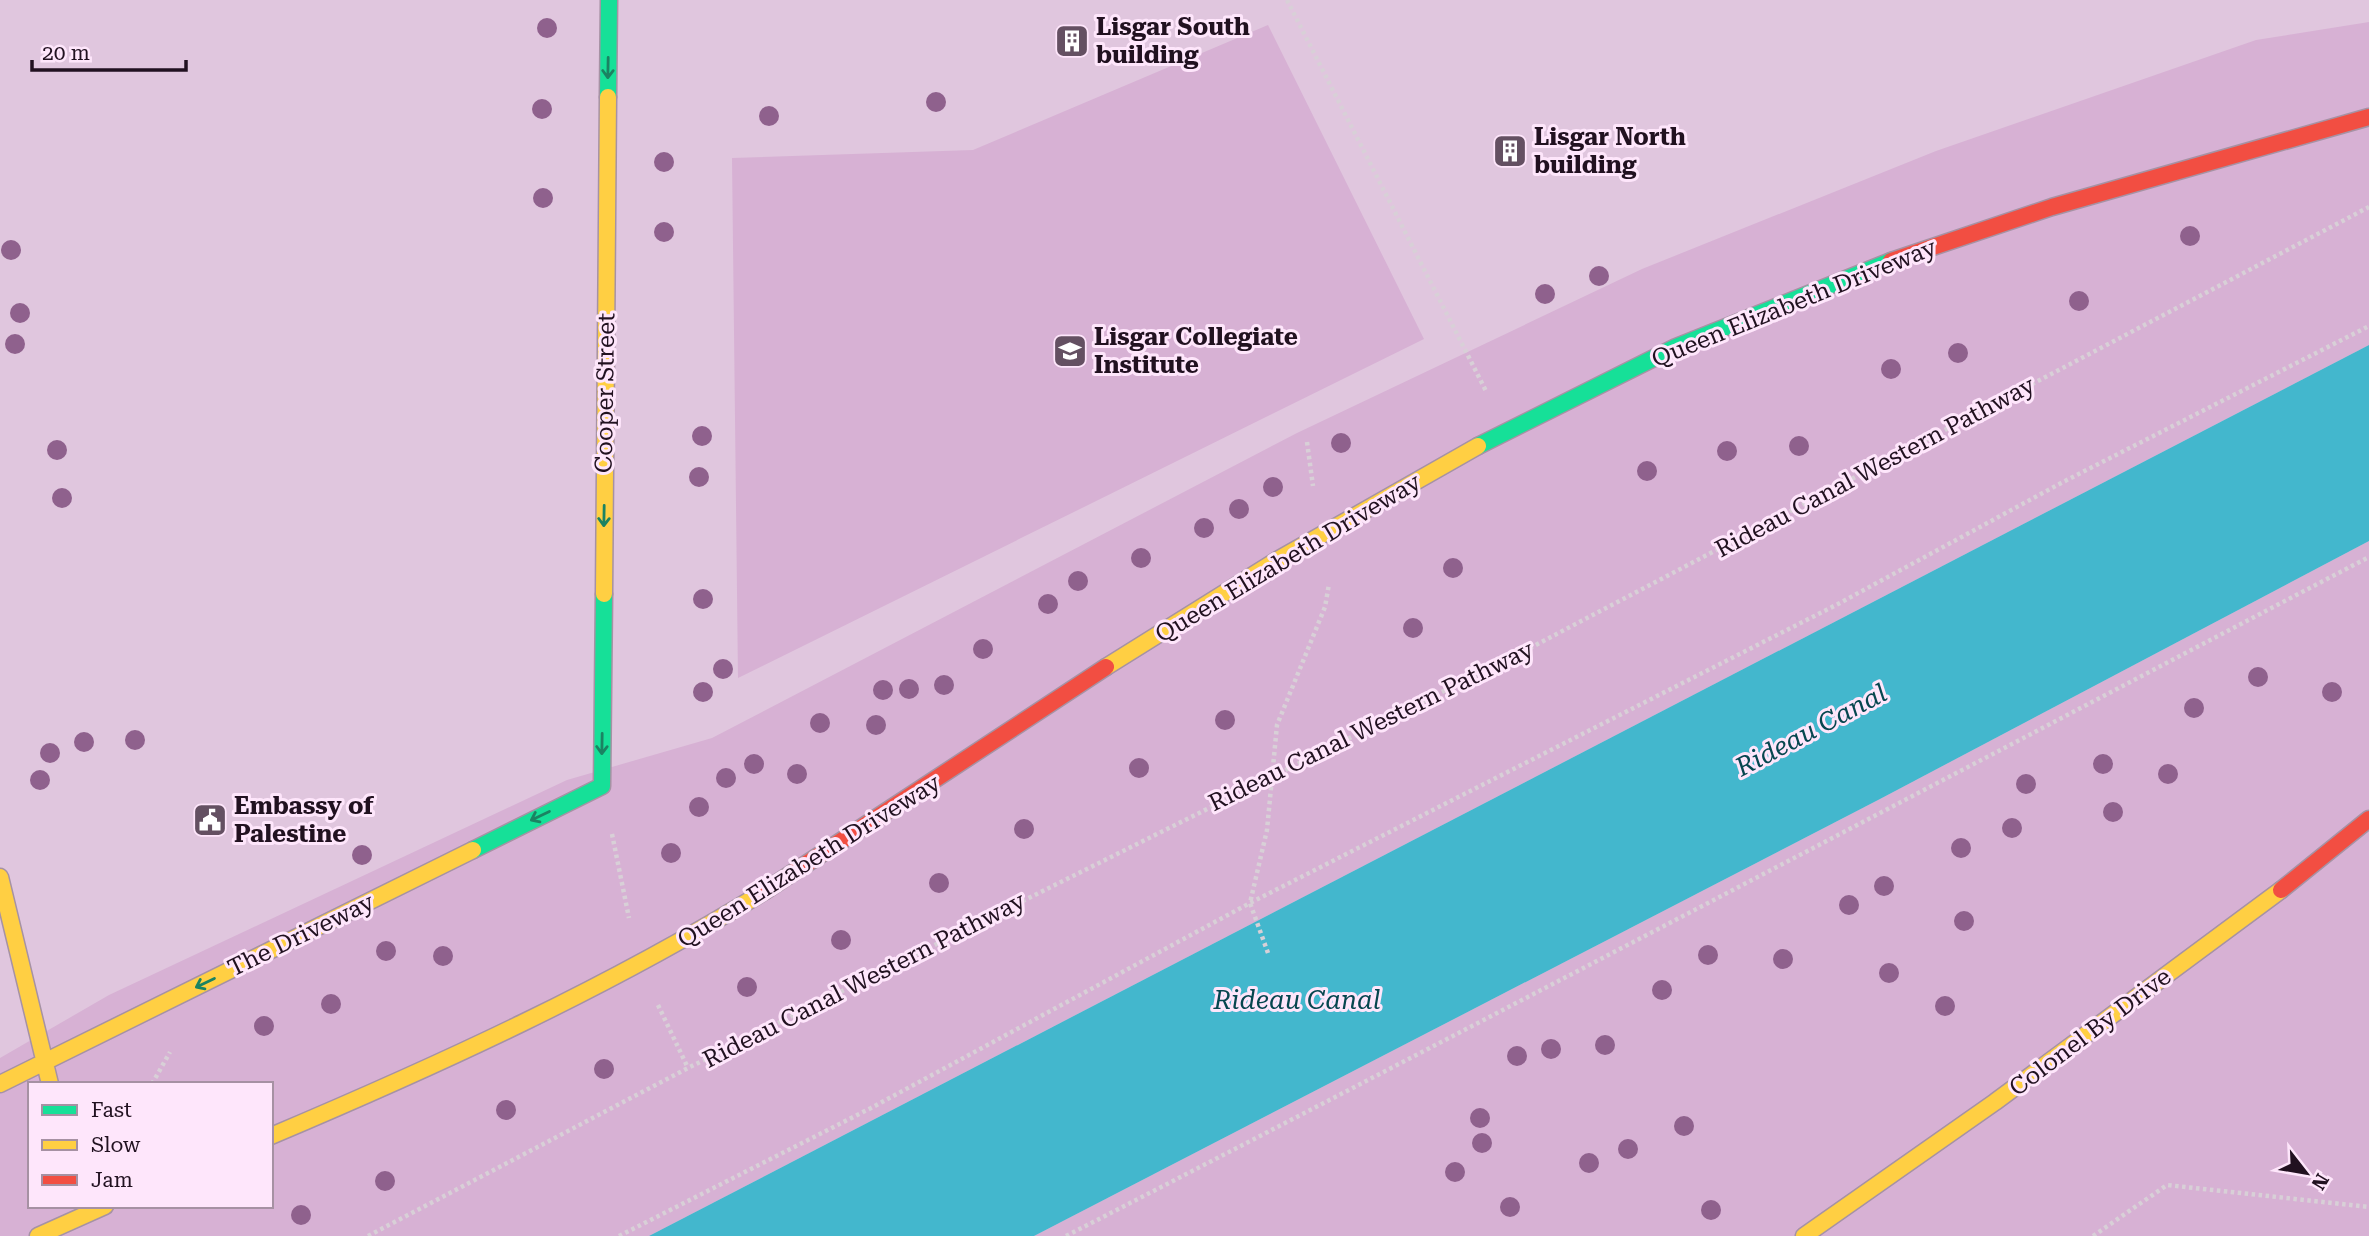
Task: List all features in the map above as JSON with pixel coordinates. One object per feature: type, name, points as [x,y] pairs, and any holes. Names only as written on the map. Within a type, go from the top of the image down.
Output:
[{"type":"street","name":"Cooper Street","points":[[601,786],[609,0]]},
{"type":"street","name":"Queen Elizabeth Driveway","points":[[273,1135],[448,1061],[664,951],[750,901],[933,784],[1103,668],[1320,535],[1506,432],[1608,380],[1721,329],[2008,220],[2369,117]]},
{"type":"street","name":"The Driveway","points":[[0,1084],[601,786]]},
{"type":"street","name":"Colonel By Drive","points":[[1804,1236],[1995,1102],[2313,866],[2369,819]]},
{"type":"street","points":[[0,877],[49,1082]]},
{"type":"street","points":[[38,1236],[80,1211]]},
{"type":"path","points":[[1287,0],[1506,432]]},
{"type":"path","name":"Rideau Canal Western Pathway","points":[[368,1236],[688,1068],[1530,648],[2369,207]]},
{"type":"path","points":[[619,1236],[872,1108],[1250,903],[1838,604],[2063,482],[2369,326]]},
{"type":"path","points":[[1268,953],[1250,903],[1267,830],[1278,724],[1285,700],[1325,607],[1329,580],[1307,442]]},
{"type":"path","points":[[1066,1236],[1685,918],[1871,816],[2369,557]]},
{"type":"path","points":[[674,1039],[688,1068]]},
{"type":"path","points":[[2093,1236],[2167,1185],[2369,1206]]},
{"type":"shaded area","points":[[2369,22],[2369,345],[649,1236],[0,1236],[0,1058],[109,995],[567,780],[712,738],[1297,433],[1642,269],[1936,151],[2256,40]]},
{"type":"shaded area","points":[[1268,25],[1424,339],[738,678],[732,158],[973,150]]},
{"type":"shaded area","points":[[2369,541],[2369,1236],[1034,1236],[1880,799]]},
{"type":"water","name":"Rideau Canal","points":[[2369,345],[2369,541],[1880,799],[1034,1236],[649,1236]]},
{"type":"traffic: fast","points":[[608,97],[609,0]]},
{"type":"traffic: fast","points":[[1478,446],[1676,347],[1891,261]]},
{"type":"traffic: fast","points":[[473,850],[602,786],[604,594]]},
{"type":"traffic: slow","points":[[604,594],[608,97]]},
{"type":"traffic: slow","points":[[1106,667],[1274,562],[1478,446]]},
{"type":"traffic: slow","points":[[0,1084],[473,850]]},
{"type":"traffic: slow","points":[[0,877],[50,1082]]},
{"type":"traffic: slow","points":[[1804,1236],[1995,1102],[2281,890]]},
{"type":"traffic: slow","points":[[273,1135],[522,1023],[645,960],[765,891]]},
{"type":"traffic: slow","points":[[38,1236],[101,1208]]},
{"type":"traffic: jam","points":[[1891,261],[2052,207],[2369,117]]},
{"type":"traffic: jam","points":[[765,891],[1106,667]]},
{"type":"traffic: jam","points":[[2281,890],[2369,819]]},
{"type":"place","name":"Lisgar South building","points":[[1072,41]]},
{"type":"place","name":"Lisgar North building","points":[[1510,151]]},
{"type":"place","name":"Lisgar Collegiate Institute","points":[[1070,351]]},
{"type":"place","name":"Embassy of Palestine","points":[[210,820]]}]
